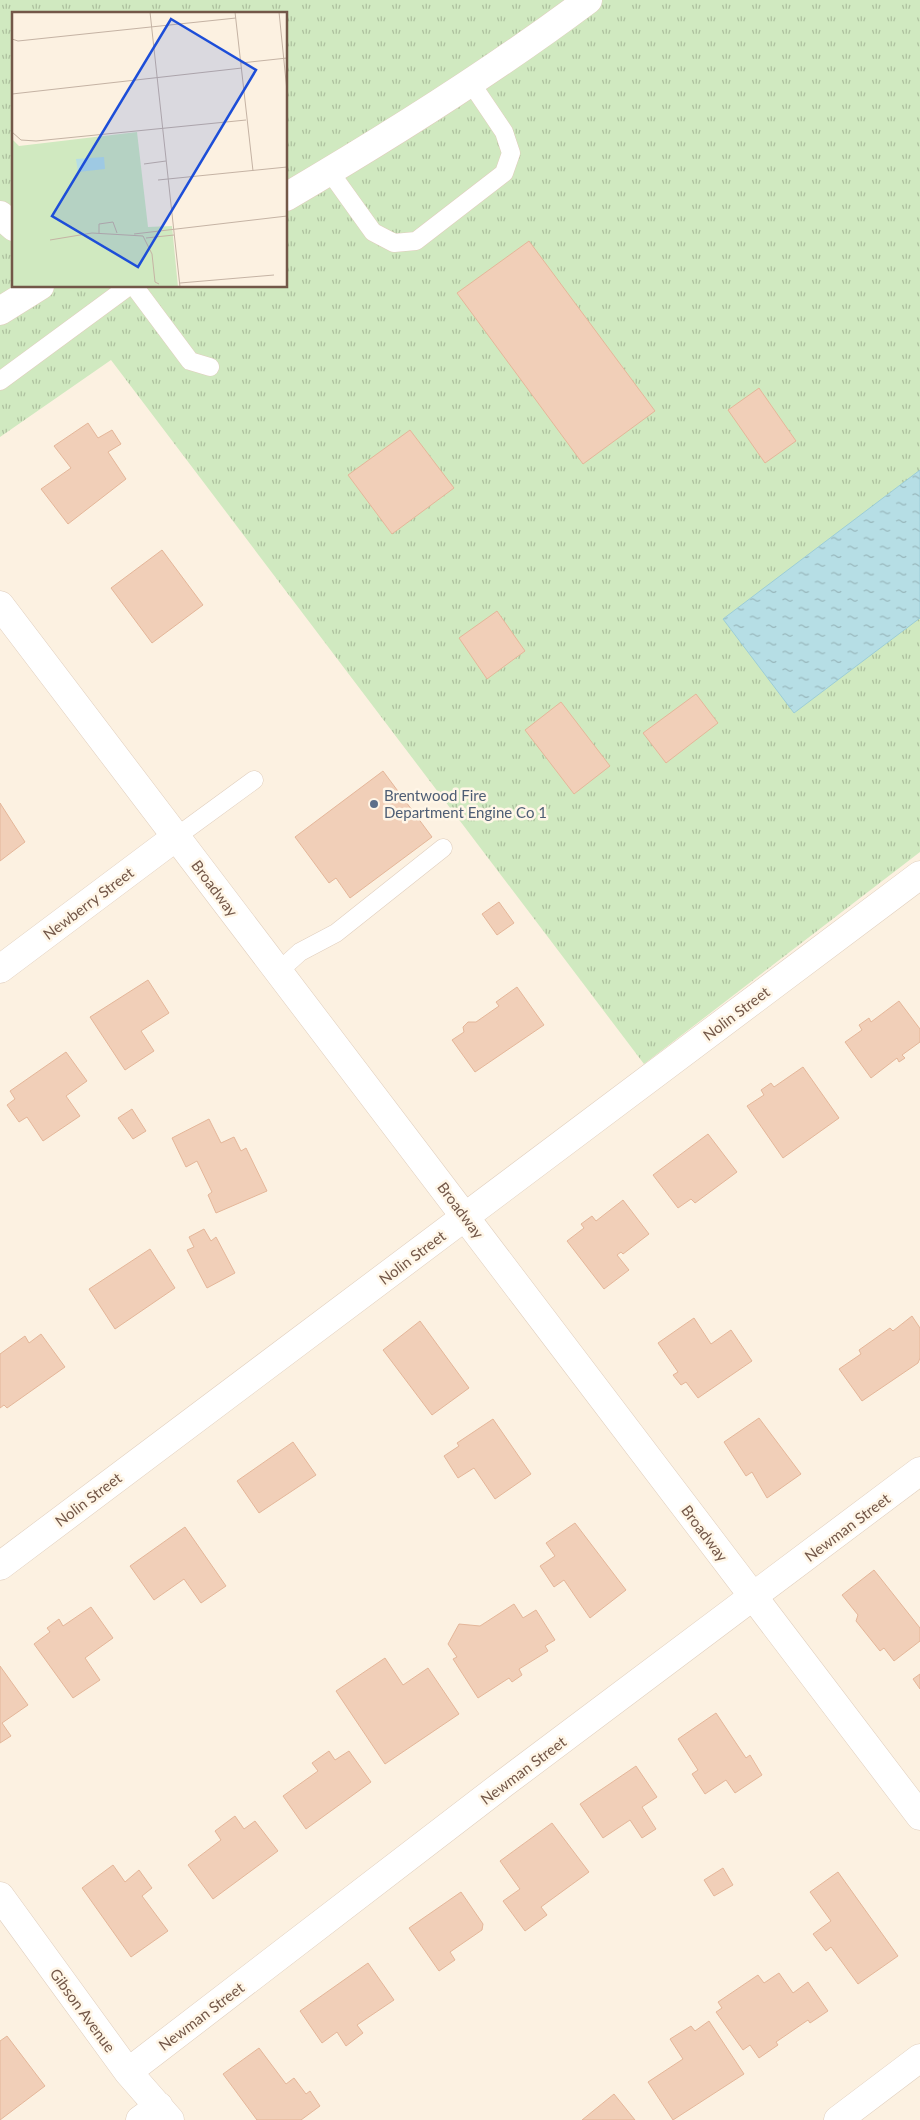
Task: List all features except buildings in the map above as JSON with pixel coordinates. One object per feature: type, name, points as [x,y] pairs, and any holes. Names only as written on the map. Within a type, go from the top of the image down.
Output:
[{"type":"street","points":[[288,196],[330,172],[471,83],[521,50],[588,0]]},
{"type":"street","points":[[0,215],[12,225]]},
{"type":"street","points":[[0,311],[37,288]]},
{"type":"street","name":"Broadway","points":[[0,605],[920,1816]]},
{"type":"street","name":"Newberry Street","points":[[0,969],[176,837]]},
{"type":"street","name":"Nolin Street","points":[[0,1566],[920,875]]},
{"type":"street","name":"Newman Street","points":[[128,2072],[504,1784],[920,1471]]},
{"type":"street","name":"Gibson Avenue","points":[[0,1896],[128,2072],[156,2115]]},
{"type":"street","points":[[838,2120],[920,2058]]},
{"type":"lane","points":[[330,172],[373,232],[394,243],[416,241],[504,173],[511,153],[504,132],[471,83]]},
{"type":"lane","points":[[0,381],[126,288]]},
{"type":"lane","points":[[135,288],[190,361],[210,367]]},
{"type":"lane","points":[[176,837],[254,780]]},
{"type":"lane","points":[[279,971],[300,952],[336,934],[443,848]]},
{"type":"green space","points":[[0,0],[920,0],[920,852],[644,1064],[111,360],[0,437]]},
{"type":"water","points":[[920,470],[920,618],[794,713],[723,619]]},
{"type":"place","name":"Brentwood Fire Department Engine Co 1","points":[[374,804]]}]
